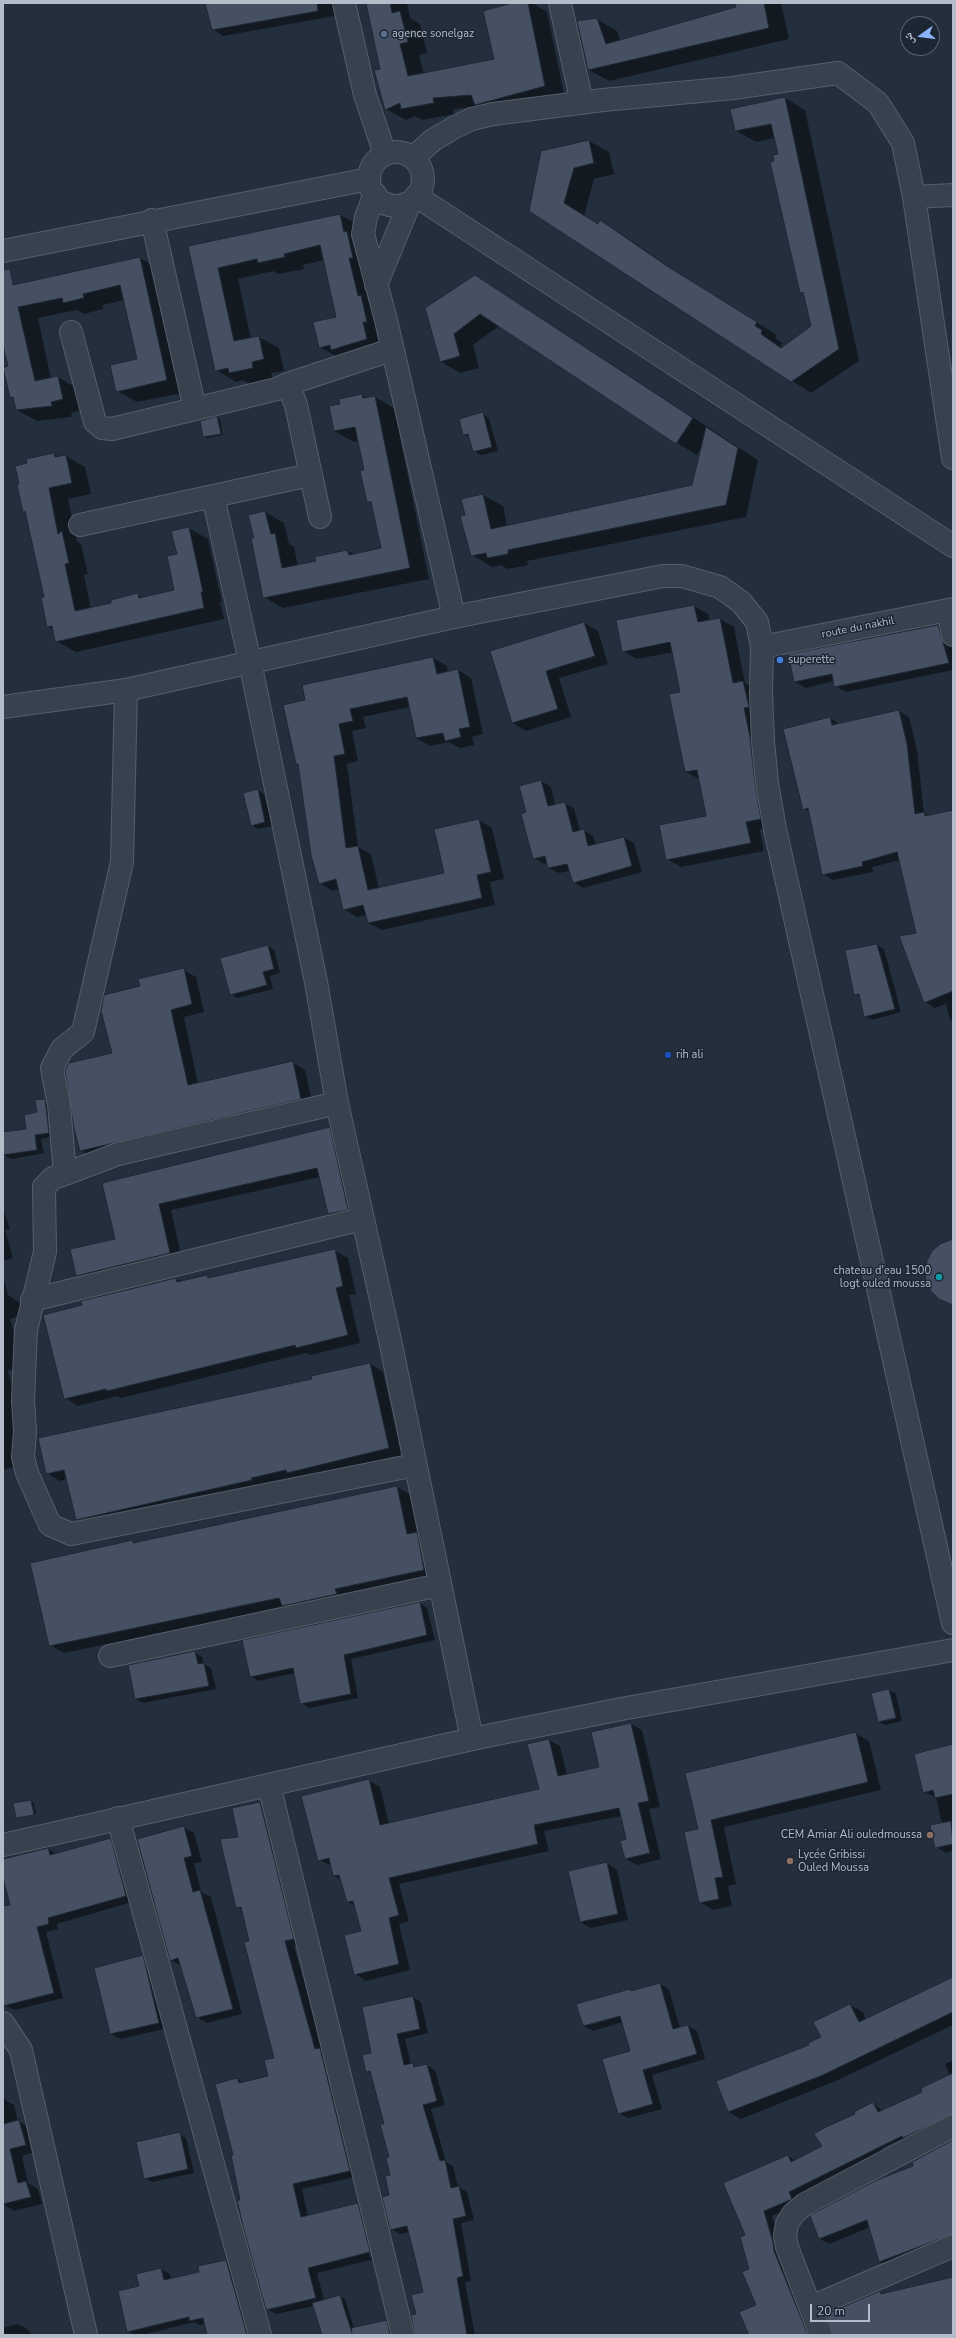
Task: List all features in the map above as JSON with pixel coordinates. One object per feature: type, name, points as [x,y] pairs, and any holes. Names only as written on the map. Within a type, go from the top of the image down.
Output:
[{"type":"street","points":[[344,3],[365,95],[385,154]]},
{"type":"street","points":[[560,3],[582,103]]},
{"type":"street","points":[[413,158],[433,140],[454,126],[472,119],[513,110],[733,88],[838,73],[878,103],[903,143],[914,197],[953,458]]},
{"type":"street","points":[[376,285],[413,199],[423,181],[422,172],[413,158],[400,152],[385,154],[373,164],[372,186],[363,234],[454,617]]},
{"type":"street","points":[[372,186],[380,200],[387,204],[403,205],[413,199]]},
{"type":"street","points":[[3,251],[152,220],[372,186]]},
{"type":"street","points":[[914,197],[953,195]]},
{"type":"street","points":[[413,199],[953,546]]},
{"type":"street","points":[[152,220],[195,409]]},
{"type":"street","points":[[71,332],[95,422],[102,428],[112,429],[277,389],[391,350]]},
{"type":"street","points":[[288,384],[296,405],[320,517]]},
{"type":"street","points":[[80,526],[310,475]]},
{"type":"street","points":[[213,496],[250,662],[316,982],[337,1103],[390,1340],[472,1739]]},
{"type":"street","points":[[3,707],[126,690],[454,617],[663,576],[682,576],[720,587],[741,602],[757,622],[762,647],[761,694],[763,741],[767,782],[775,829],[953,1623]]},
{"type":"street","points":[[950,610],[953,635]]},
{"type":"street","name":"route du nakhil","points":[[762,647],[950,610]]},
{"type":"street","points":[[65,1174],[59,1105],[52,1068],[62,1049],[83,1032],[122,862],[126,690]]},
{"type":"street","points":[[337,1103],[118,1154],[53,1178],[44,1187],[44,1252],[26,1330],[23,1400],[25,1432],[23,1457],[39,1502],[50,1524],[71,1534],[415,1465]]},
{"type":"street","points":[[32,1300],[362,1219]]},
{"type":"street","points":[[110,1656],[440,1585]]},
{"type":"street","points":[[3,1845],[472,1739],[621,1709],[953,1650]]},
{"type":"street","points":[[269,1785],[403,2335]]},
{"type":"street","points":[[118,1818],[260,2335]]},
{"type":"street","points":[[3,2023],[86,2335]]},
{"type":"street","points":[[821,2335],[787,2247],[785,2235],[787,2224],[793,2214],[805,2204],[953,2126]]},
{"type":"street","points":[[811,2307],[953,2246]]},
{"type":"building","points":[[205,3],[317,3],[318,11],[212,30]]},
{"type":"building","points":[[366,3],[390,3],[392,13],[400,11],[408,42],[400,44],[408,76],[494,59],[483,11],[512,3],[528,3],[545,86],[475,105],[471,95],[433,98],[434,103],[401,109],[400,103],[385,110],[374,70],[380,69]]},
{"type":"building","points":[[735,3],[764,3],[769,28],[588,70],[577,21],[597,18],[606,44],[736,7]]},
{"type":"building","points":[[785,97],[839,349],[791,382],[529,211],[541,151],[589,140],[594,163],[574,168],[564,203],[598,224],[600,220],[667,266],[757,322],[755,326],[762,330],[761,334],[781,348],[811,326],[803,292],[800,293],[770,162],[774,161],[773,155],[778,154],[771,124],[735,131],[730,109]]},
{"type":"building","points":[[340,214],[344,232],[347,231],[353,258],[349,258],[358,296],[361,295],[367,322],[363,322],[367,339],[331,350],[330,345],[319,348],[313,322],[336,317],[320,245],[284,254],[285,257],[258,263],[257,259],[218,268],[234,341],[259,336],[264,359],[252,362],[253,368],[229,373],[228,368],[215,371],[188,246]]},
{"type":"building","points":[[140,257],[167,380],[116,392],[110,365],[137,359],[120,285],[83,294],[84,298],[63,303],[62,298],[18,307],[35,381],[58,376],[63,399],[51,402],[52,406],[16,410],[13,397],[10,398],[3,368],[8,366],[3,345],[3,270],[10,269],[13,285]]},
{"type":"building","points":[[475,275],[693,418],[676,444],[480,314],[454,334],[460,356],[440,362],[425,308]]},
{"type":"building","points":[[362,394],[363,398],[375,396],[410,568],[263,598],[251,538],[254,538],[248,515],[265,511],[271,534],[275,533],[282,568],[316,561],[314,557],[347,550],[349,555],[381,548],[371,502],[367,502],[360,471],[364,470],[355,427],[334,431],[329,406],[340,404],[339,399]]},
{"type":"building","points":[[483,412],[492,447],[473,452],[468,434],[463,435],[459,419]]},
{"type":"building","points":[[217,416],[221,434],[203,437],[200,421]]},
{"type":"building","points":[[706,427],[738,448],[726,505],[508,550],[508,554],[487,558],[486,553],[471,556],[460,516],[465,515],[461,499],[483,494],[491,529],[692,485]]},
{"type":"building","points":[[54,453],[55,457],[66,455],[72,483],[49,488],[58,534],[62,531],[69,563],[65,564],[75,611],[111,603],[111,600],[138,593],[139,598],[174,590],[167,556],[177,554],[171,531],[189,527],[203,592],[201,592],[204,608],[55,642],[52,626],[47,627],[41,598],[44,597],[25,511],[23,512],[17,485],[19,484],[15,466],[27,463],[26,459]]},
{"type":"building","points":[[694,605],[698,622],[720,618],[733,683],[743,681],[749,707],[744,708],[750,737],[755,784],[761,819],[746,822],[751,843],[666,860],[659,825],[706,816],[697,770],[685,772],[669,694],[680,692],[670,642],[622,652],[616,620]]},
{"type":"building","points":[[584,622],[595,656],[546,671],[558,709],[512,723],[490,651]]},
{"type":"building","points":[[938,625],[949,663],[834,687],[832,674],[794,682],[788,654]]},
{"type":"building","points":[[433,657],[437,674],[458,669],[470,727],[459,729],[461,737],[445,741],[443,733],[416,738],[407,697],[350,709],[353,721],[339,724],[345,754],[334,756],[346,848],[358,846],[368,890],[444,873],[434,829],[479,819],[491,872],[477,875],[482,898],[368,923],[363,905],[343,910],[336,879],[319,884],[311,855],[298,764],[296,764],[283,705],[305,700],[302,685]]},
{"type":"building","points":[[899,710],[907,744],[915,814],[924,812],[925,816],[953,810],[953,991],[924,1003],[899,936],[916,933],[897,852],[862,862],[863,866],[822,875],[808,808],[803,810],[783,729],[830,717],[832,725]]},
{"type":"building","points":[[541,780],[548,806],[565,802],[573,832],[584,829],[588,846],[624,837],[632,866],[573,883],[567,864],[548,868],[545,856],[533,859],[521,814],[526,812],[519,786]]},
{"type":"building","points":[[258,789],[265,822],[251,826],[243,793]]},
{"type":"building","points":[[877,944],[895,1009],[864,1017],[859,994],[854,995],[845,950]]},
{"type":"building","points":[[268,945],[274,969],[263,972],[267,985],[230,995],[220,958]]},
{"type":"building","points":[[184,968],[192,1004],[171,1010],[188,1085],[293,1061],[301,1099],[80,1151],[74,1129],[65,1070],[69,1063],[112,1053],[101,1011],[104,995],[140,986],[138,979]]},
{"type":"building","points":[[45,1099],[49,1133],[35,1135],[37,1150],[3,1155],[3,1132],[26,1129],[24,1115],[37,1112],[35,1100]]},
{"type":"building","points":[[330,1127],[348,1210],[328,1214],[317,1168],[159,1204],[170,1253],[76,1276],[70,1249],[115,1239],[102,1183]]},
{"type":"building","name":"chateau d'eau 1500 logt ouled moussa","points":[[953,1239],[953,1305],[939,1299],[931,1291],[926,1282],[925,1271],[927,1261],[932,1251],[940,1244]]},
{"type":"building","points":[[335,1249],[343,1286],[336,1288],[348,1335],[296,1348],[295,1345],[107,1391],[106,1389],[64,1399],[43,1315],[82,1305],[81,1301],[176,1278],[177,1282],[207,1275],[208,1278]]},
{"type":"building","points":[[370,1363],[389,1448],[287,1473],[286,1470],[251,1478],[252,1480],[76,1520],[64,1470],[46,1474],[38,1438],[312,1379],[311,1376]]},
{"type":"building","points":[[397,1486],[407,1534],[417,1532],[424,1570],[335,1589],[337,1594],[282,1606],[279,1598],[49,1646],[30,1563],[133,1540],[133,1543]]},
{"type":"building","points":[[420,1602],[427,1635],[344,1655],[351,1694],[300,1704],[293,1668],[250,1677],[242,1640]]},
{"type":"building","points":[[195,1651],[198,1664],[204,1663],[209,1686],[135,1699],[128,1665]]},
{"type":"building","points":[[889,1689],[896,1718],[878,1722],[871,1693]]},
{"type":"building","points":[[631,1723],[649,1801],[638,1803],[650,1853],[625,1859],[620,1841],[626,1839],[619,1808],[534,1825],[538,1844],[389,1878],[399,1915],[389,1918],[399,1964],[354,1975],[344,1935],[361,1931],[353,1901],[347,1902],[339,1875],[333,1876],[329,1858],[318,1861],[301,1796],[369,1779],[380,1825],[539,1789],[527,1744],[549,1739],[558,1776],[599,1767],[591,1732]]},
{"type":"building","points":[[856,1732],[868,1782],[711,1820],[723,1877],[715,1878],[719,1899],[699,1903],[684,1832],[698,1829],[685,1773]]},
{"type":"building","points":[[953,1744],[953,1794],[935,1798],[933,1790],[923,1793],[914,1754]]},
{"type":"building","points":[[31,1800],[34,1815],[16,1818],[13,1803]]},
{"type":"building","points":[[260,1802],[294,1939],[285,1941],[315,2049],[320,2048],[350,2171],[293,2184],[301,2217],[358,2203],[370,2252],[308,2268],[316,2298],[266,2310],[237,2200],[240,2200],[231,2155],[233,2155],[215,2084],[237,2078],[239,2083],[268,2076],[264,2060],[274,2058],[244,1942],[249,1941],[241,1907],[236,1908],[220,1839],[238,1837],[232,1808]]},
{"type":"building","points":[[951,1821],[953,1844],[935,1848],[930,1825]]},
{"type":"building","points":[[184,1826],[192,1856],[184,1858],[193,1892],[200,1890],[233,2009],[196,2018],[178,1958],[170,1961],[137,1839]]},
{"type":"building","points":[[111,1838],[126,1896],[48,1918],[49,1924],[37,1927],[54,1993],[3,2006],[3,1906],[10,1905],[3,1878],[3,1859],[48,1848],[50,1855]]},
{"type":"building","points":[[607,1862],[618,1914],[580,1922],[568,1871]]},
{"type":"building","points":[[143,1955],[159,2023],[110,2034],[94,1968]]},
{"type":"building","points":[[953,1977],[953,2012],[823,2075],[728,2112],[716,2081],[809,2045],[808,2043],[821,2037],[813,2022],[850,2004],[859,2022]]},
{"type":"building","points":[[660,1983],[673,2029],[688,2025],[697,2054],[643,2070],[653,2104],[618,2114],[602,2059],[630,2051],[620,2016],[583,2026],[576,2004],[630,1989],[631,1991]]},
{"type":"building","points":[[413,1996],[420,2029],[397,2034],[404,2065],[413,2063],[414,2067],[427,2064],[437,2101],[423,2105],[440,2161],[445,2160],[451,2188],[459,2186],[466,2216],[453,2219],[463,2276],[457,2278],[467,2335],[415,2335],[411,2315],[416,2314],[411,2295],[423,2292],[415,2258],[407,2226],[390,2230],[382,2197],[389,2195],[385,2176],[390,2175],[386,2158],[389,2157],[380,2124],[384,2124],[370,2071],[366,2072],[362,2055],[371,2053],[362,2007]]},
{"type":"building","points":[[953,2073],[953,2114],[903,2138],[902,2136],[789,2192],[792,2199],[764,2211],[773,2242],[774,2251],[808,2335],[749,2335],[739,2312],[756,2305],[742,2272],[749,2269],[740,2237],[745,2235],[723,2183],[788,2155],[791,2162],[822,2146],[814,2134],[824,2128],[855,2114],[854,2112],[873,2102],[878,2112],[922,2092],[921,2088]]},
{"type":"building","points":[[19,2120],[26,2145],[10,2149],[18,2183],[26,2181],[31,2197],[3,2204],[3,2124]]},
{"type":"building","points":[[180,2132],[188,2169],[144,2179],[136,2142]]},
{"type":"building","points":[[953,2140],[953,2234],[879,2262],[867,2220],[819,2239],[810,2216],[812,2214],[877,2180],[913,2166],[912,2162]]},
{"type":"building","points":[[226,2260],[247,2335],[207,2335],[203,2318],[189,2321],[189,2317],[127,2332],[118,2291],[139,2286],[136,2274],[161,2268],[164,2280],[199,2272],[198,2266]]},
{"type":"building","points":[[953,2277],[953,2335],[833,2335],[826,2314],[880,2291],[881,2294]]},
{"type":"building","points":[[340,2295],[352,2333],[351,2328],[387,2320],[390,2335],[322,2335],[312,2303]]},
{"type":"place","name":"agence sonelgaz","points":[[384,34]]},
{"type":"place","name":"superette","points":[[780,660]]},
{"type":"place","name":"rih ali","points":[[668,1055]]},
{"type":"place","name":"chateau d'eau 1500 logt ouled moussa","points":[[939,1277]]},
{"type":"place","name":"CEM Amiar Ali ouledmoussa","points":[[930,1835]]},
{"type":"place","name":"Lycée Gribissi Ouled Moussa","points":[[790,1861]]}]
